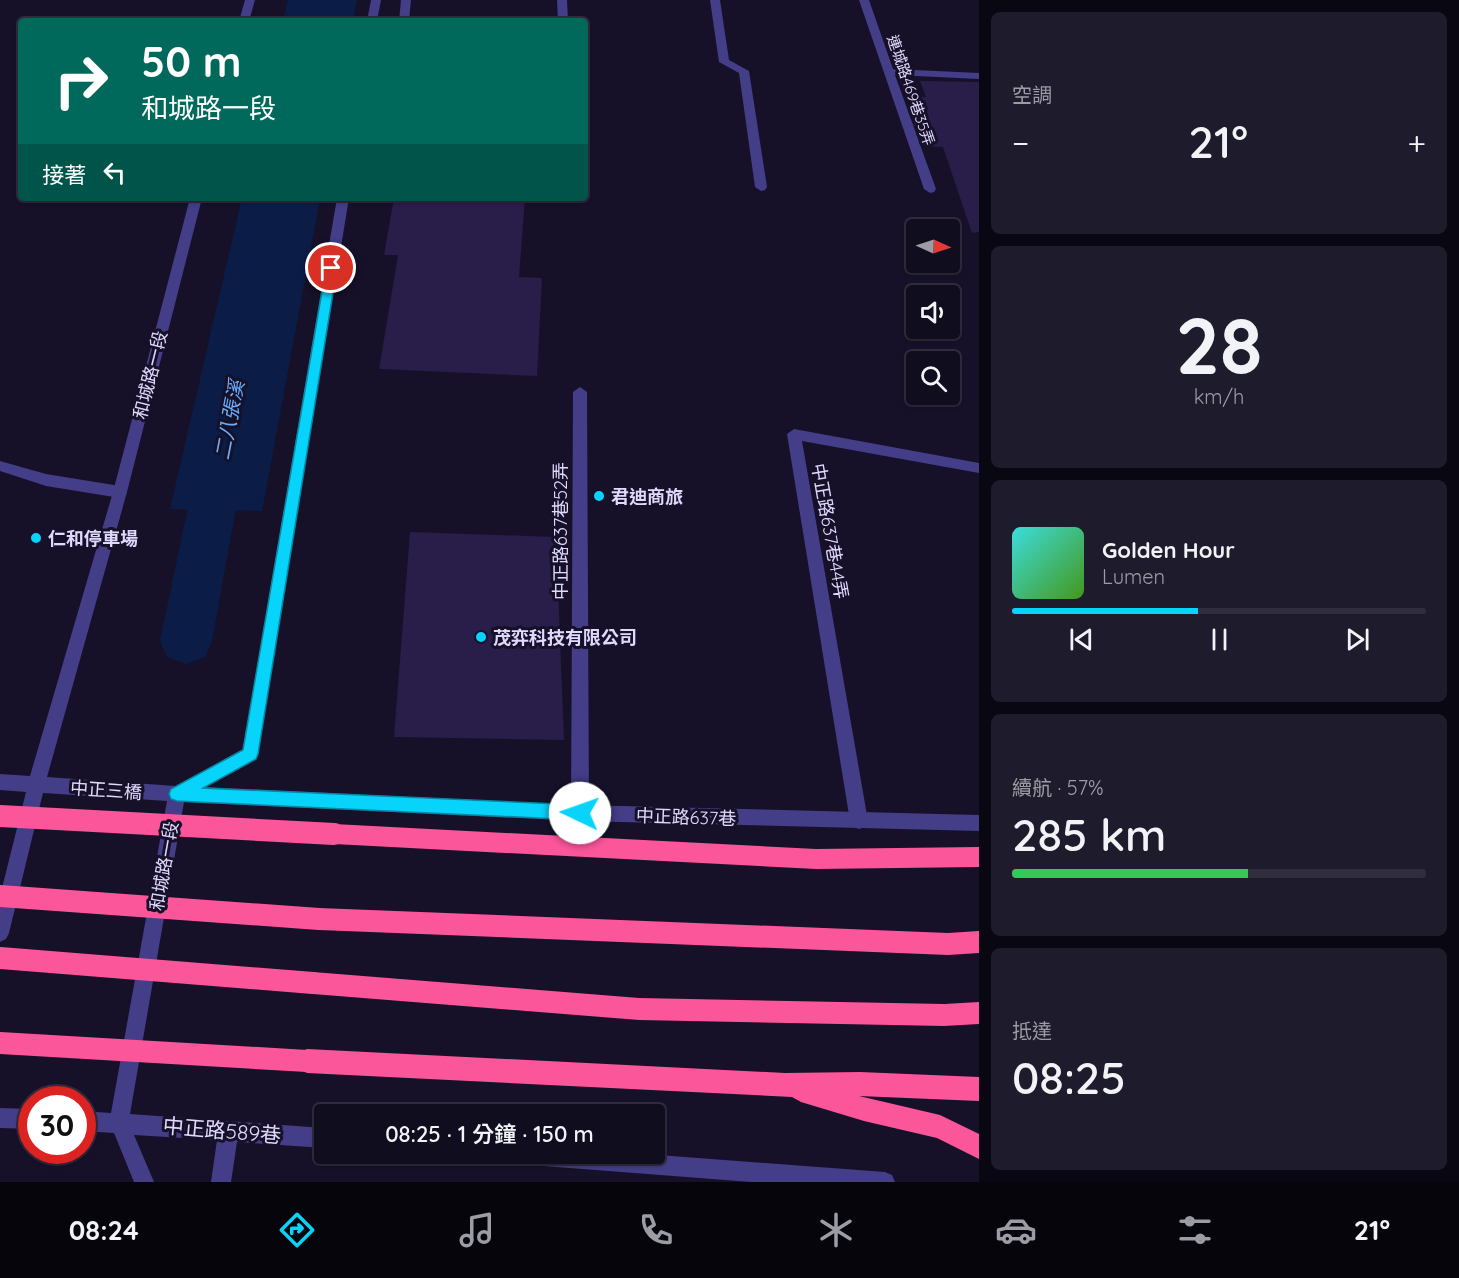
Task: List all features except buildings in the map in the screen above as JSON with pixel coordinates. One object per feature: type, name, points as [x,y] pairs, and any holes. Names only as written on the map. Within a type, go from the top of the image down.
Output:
[{"type":"highway","points":[[0,816],[816,859],[979,857]]},
{"type":"highway","points":[[0,896],[319,919],[948,944],[979,942]]},
{"type":"highway","points":[[0,958],[639,1009],[944,1015],[979,1013]]},
{"type":"highway","points":[[0,1043],[785,1085],[860,1084],[979,1089]]},
{"type":"highway","points":[[785,1085],[864,1110],[940,1127],[979,1147]]},
{"type":"street","points":[[245,18],[250,0]]},
{"type":"street","points":[[373,18],[376,0]]},
{"type":"street","points":[[404,18],[406,0]]},
{"type":"street","points":[[562,0],[563,18]]},
{"type":"street","points":[[715,0],[724,62],[744,71],[760,187]]},
{"type":"street","name":"連城路469巷35弄","points":[[864,0],[930,189]]},
{"type":"street","points":[[889,72],[979,76]]},
{"type":"street","name":"和城路一段","points":[[0,933],[36,785],[120,492],[195,201]]},
{"type":"street","points":[[177,794],[250,754],[342,201]]},
{"type":"street","name":"中正路637巷52弄","points":[[580,392],[580,813]]},
{"type":"street","name":"中正路637巷44弄","points":[[859,821],[794,434],[979,468]]},
{"type":"street","points":[[0,466],[46,480],[120,492]]},
{"type":"street","name":"中正三橋","points":[[0,783],[177,794]]},
{"type":"street","name":"和城路一段","points":[[119,1122],[177,794]]},
{"type":"street","name":"中正路637巷","points":[[177,794],[580,813],[979,823]]},
{"type":"street","points":[[0,1118],[18,1119]]},
{"type":"street","points":[[96,1121],[119,1122],[144,1182]]},
{"type":"street","name":"中正路589巷","points":[[119,1122],[314,1137]]},
{"type":"street","points":[[221,1182],[228,1131]]},
{"type":"street","points":[[649,1164],[885,1182]]},
{"type":"water","points":[[288,0],[357,0],[354,18],[284,18]]},
{"type":"water","points":[[241,201],[319,201],[262,511],[170,509]]},
{"type":"waterway","name":"二八張溪","points":[[186,641],[225,440]]},
{"type":"place","name":"君迪商旅","points":[[599,496]]},
{"type":"place","name":"仁和停車場","points":[[36,538]]},
{"type":"place","name":"茂弈科技有限公司","points":[[481,637]]},
{"type":"route","points":[[331,268],[250,754],[177,794],[580,813]]}]
